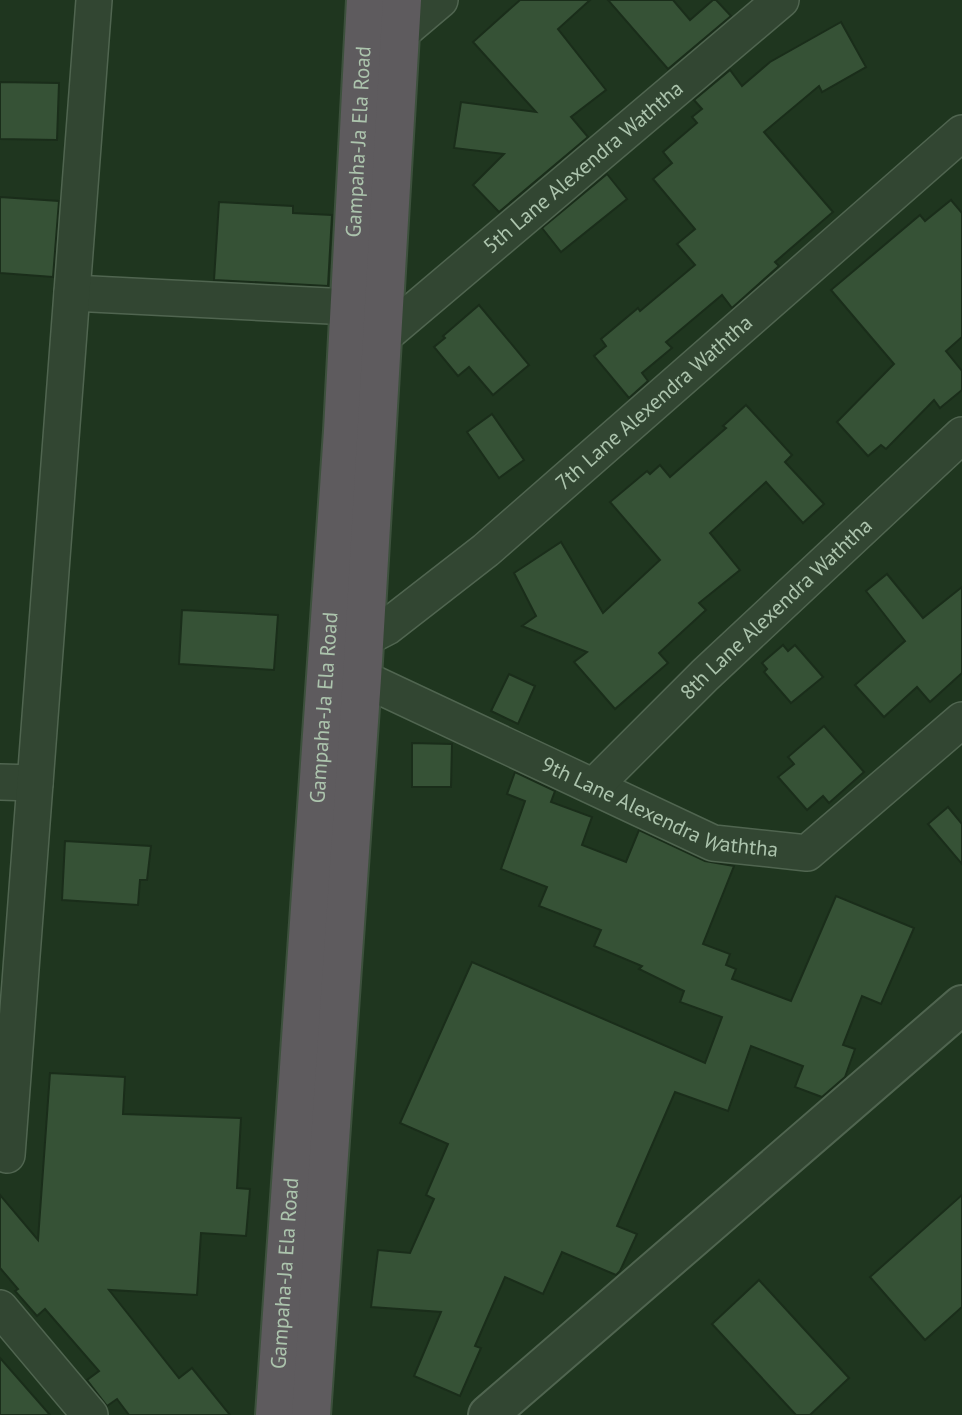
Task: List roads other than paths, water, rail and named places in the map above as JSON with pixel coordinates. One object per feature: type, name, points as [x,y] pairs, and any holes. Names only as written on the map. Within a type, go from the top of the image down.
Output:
[{"type":"highway","name":"Gampaha-Ja Ela Road","points":[[311,1415],[346,658],[350,307],[366,0]]},
{"type":"highway","name":"Gampaha-Ja Ela Road","points":[[275,1415],[346,658],[384,336],[402,16]]},
{"type":"street","points":[[7,1155],[94,0]]},
{"type":"street","points":[[364,45],[387,39],[402,16],[440,0]]},
{"type":"street","name":"5th Lane Alexendra Waththa","points":[[384,336],[781,0]]},
{"type":"street","name":"7th Lane Alexendra Waththa","points":[[346,658],[486,550],[962,133]]},
{"type":"street","points":[[72,293],[350,307]]},
{"type":"street","name":"8th Lane Alexendra Waththa","points":[[594,786],[705,675],[962,435]]},
{"type":"street","name":"9th Lane Alexendra Waththa","points":[[346,658],[713,844],[807,853],[962,720]]},
{"type":"street","points":[[0,782],[35,783]]},
{"type":"street","points":[[488,1415],[962,1005]]},
{"type":"street","points":[[0,1308],[90,1415]]}]
